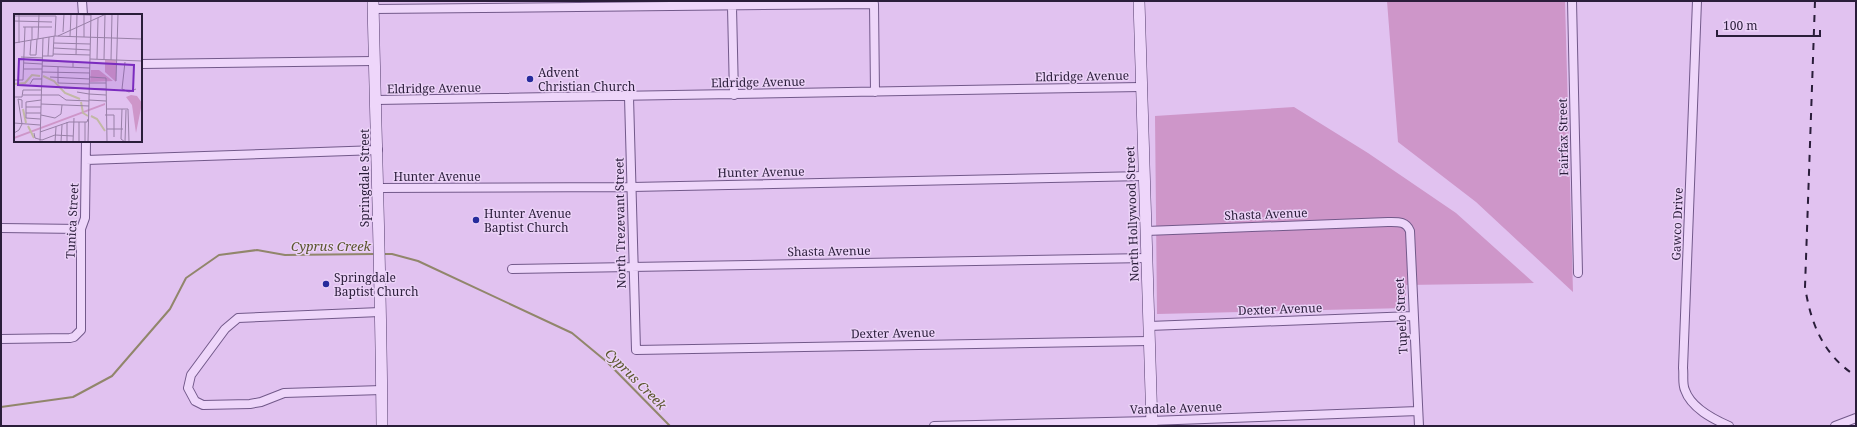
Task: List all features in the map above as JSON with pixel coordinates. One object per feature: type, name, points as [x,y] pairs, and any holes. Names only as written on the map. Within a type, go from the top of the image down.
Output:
[{"type":"street","points":[[82,1],[83,14]]},
{"type":"street","name":"North Hollywood Street","points":[[1138,1],[1152,424]]},
{"type":"street","name":"Fairfax Street","points":[[1572,1],[1578,273]]},
{"type":"street","name":"Gawco Drive","points":[[1697,1],[1683,368],[1685,390],[1696,406],[1712,418],[1729,426]]},
{"type":"street","points":[[374,5],[732,7],[874,4],[875,92]]},
{"type":"street","name":"Springdale Street","points":[[374,5],[374,60],[378,150],[378,266],[382,426]]},
{"type":"street","points":[[732,7],[734,95]]},
{"type":"street","points":[[142,64],[374,60]]},
{"type":"street","name":"Eldridge Avenue","points":[[376,100],[1141,87]]},
{"type":"street","name":"North Trezevant Street","points":[[630,96],[636,350]]},
{"type":"street","name":"Tunica Street","points":[[1,339],[74,337],[81,330],[81,229],[85,218],[86,142]]},
{"type":"street","points":[[86,160],[378,150]]},
{"type":"street","name":"Hunter Avenue","points":[[378,188],[632,187],[1144,176]]},
{"type":"street","name":"Shasta Avenue","points":[[1146,231],[1388,222]]},
{"type":"street","name":"Tupelo Street","points":[[1388,222],[1403,223],[1410,232],[1412,316],[1419,426]]},
{"type":"street","points":[[1,228],[81,229]]},
{"type":"street","name":"Shasta Avenue","points":[[512,269],[1147,258]]},
{"type":"street","points":[[380,312],[238,318],[225,329],[191,375],[188,383],[189,392],[195,401],[208,405],[256,403],[284,393],[382,390]]},
{"type":"street","name":"Dexter Avenue","points":[[1149,326],[1412,316]]},
{"type":"street","name":"Dexter Avenue","points":[[636,350],[1149,340]]},
{"type":"street","name":"Vandale Avenue","points":[[934,426],[1152,424],[1418,412]]},
{"type":"street","points":[[1835,426],[1856,418]]},
{"type":"shaded area","points":[[1387,1],[1565,1],[1573,292],[1476,202],[1398,142]]},
{"type":"shaded area","points":[[1294,107],[1368,153],[1456,213],[1534,283],[1406,285],[1406,308],[1157,314],[1155,116]]},
{"type":"waterway","name":"Cyprus Creek","points":[[1,407],[73,397],[112,376],[170,309],[186,278],[219,255],[257,250],[285,255],[375,254]]},
{"type":"waterway","name":"Cyprus Creek","points":[[383,254],[392,254],[418,261],[572,333],[607,362],[670,426]]},
{"type":"railway","points":[[1815,1],[1805,287],[1811,314],[1820,338],[1835,358],[1856,376]]},
{"type":"place","name":"Advent Christian Church","points":[[530,79]]},
{"type":"place","name":"Hunter Avenue Baptist Church","points":[[476,220]]},
{"type":"place","name":"Springdale Baptist Church","points":[[326,284]]}]
